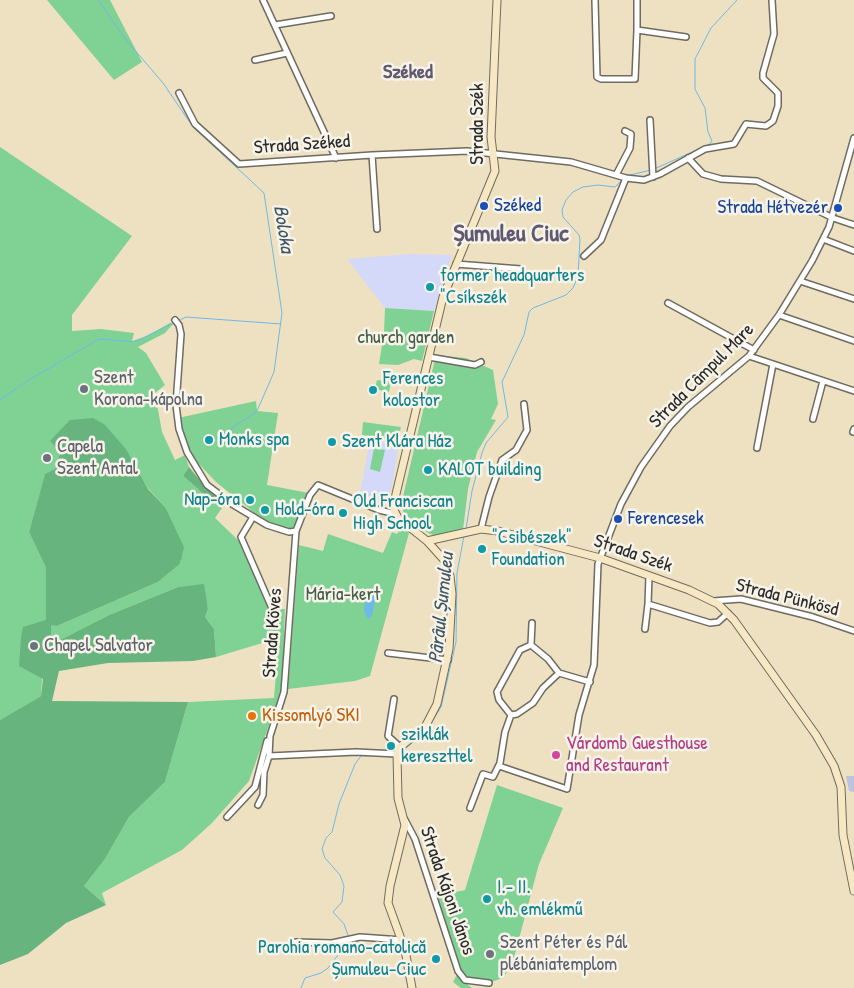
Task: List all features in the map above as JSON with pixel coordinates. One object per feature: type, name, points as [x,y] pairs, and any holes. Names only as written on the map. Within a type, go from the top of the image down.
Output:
[{"type":"street","points":[[263,0],[336,158]]},
{"type":"street","name":"Strada Szék","points":[[396,514],[399,478],[443,297],[495,171],[491,137],[497,0]]},
{"type":"street","points":[[595,0],[597,77],[601,79],[635,79],[637,0]]},
{"type":"street","points":[[650,120],[653,172],[705,149],[734,144],[746,124],[752,122],[766,126],[773,120],[778,106],[778,93],[763,78],[774,34],[772,0]]},
{"type":"street","points":[[275,25],[330,16]]},
{"type":"street","points":[[637,30],[686,37]]},
{"type":"street","points":[[255,60],[287,53]]},
{"type":"street","name":"Strada Széked","points":[[179,93],[195,124],[239,164],[450,152],[493,153],[571,162],[638,180],[653,172]]},
{"type":"street","points":[[616,175],[630,148],[631,134],[625,131]]},
{"type":"street","name":"Strada Câmpul Mare","points":[[499,766],[567,789],[579,715],[590,682],[595,650],[597,578],[600,558],[631,484],[662,437],[688,407],[749,356],[780,315],[823,239],[832,218],[854,138]]},
{"type":"street","name":"Strada Széked","points":[[372,155],[377,229]]},
{"type":"street","points":[[688,158],[703,174],[731,180],[751,179],[766,184],[832,218],[854,225]]},
{"type":"street","points":[[846,167],[854,170]]},
{"type":"street","points":[[584,256],[601,240],[626,178]]},
{"type":"street","points":[[823,239],[854,251]]},
{"type":"street","points":[[456,264],[521,269]]},
{"type":"street","points":[[800,281],[854,299]]},
{"type":"street","points":[[668,303],[754,350]]},
{"type":"street","points":[[780,315],[854,341]]},
{"type":"street","points":[[175,320],[179,325],[181,334],[176,405],[183,444],[198,475],[207,485],[253,517],[282,530],[296,531]]},
{"type":"street","points":[[749,356],[854,392]]},
{"type":"street","points":[[429,357],[476,365],[481,362]]},
{"type":"street","points":[[757,448],[773,364]]},
{"type":"street","points":[[813,419],[823,381]]},
{"type":"street","points":[[481,529],[489,497],[502,460],[516,450],[527,430],[524,404]]},
{"type":"street","name":"Strada Köves","points":[[227,817],[252,793],[284,692],[296,531],[310,495],[318,485],[380,510],[396,514]]},
{"type":"street","points":[[269,756],[356,752],[398,753],[429,722],[437,704],[448,660],[452,620],[450,576],[445,561],[427,542],[403,523],[396,514]]},
{"type":"street","points":[[253,517],[241,537],[271,606]]},
{"type":"street","name":"Strada Szék","points":[[427,542],[481,529],[498,531],[600,558],[713,601],[728,612],[810,726],[834,766],[841,787],[843,835],[854,891]]},
{"type":"street","points":[[645,628],[649,576]]},
{"type":"street","name":"Strada Pünkösd","points":[[713,601],[741,599],[813,617],[854,631]]},
{"type":"street","points":[[648,604],[710,623],[718,622],[728,612]]},
{"type":"street","points":[[532,623],[532,645],[548,659],[559,673],[590,682]]},
{"type":"street","points":[[511,715],[499,700],[498,692],[520,650],[532,645]]},
{"type":"street","points":[[388,653],[448,660]]},
{"type":"street","points":[[511,715],[517,714],[532,703],[543,688],[559,673]]},
{"type":"street","name":"Strada Kájoni János","points":[[394,699],[388,736],[398,753],[398,798],[404,832],[390,886],[388,903],[402,940],[412,988]]},
{"type":"street","points":[[470,808],[483,774],[493,777],[499,766],[505,732],[511,715]]},
{"type":"street","name":"Strada Köves","points":[[258,805],[263,795],[270,736]]},
{"type":"street","points":[[256,783],[263,783]]},
{"type":"street","name":"Strada Kájoni János","points":[[403,818],[415,839],[458,971],[465,980],[489,984]]},
{"type":"street","points":[[296,942],[332,943],[352,938],[402,940]]},
{"type":"shaded area","points":[[410,254],[452,255],[434,311],[385,308],[347,259]]},
{"type":"shaded area","points":[[370,440],[399,445],[391,491],[376,498],[360,493]]},
{"type":"shaded area","points":[[846,776],[854,776],[854,792],[849,791]]},
{"type":"green space","points":[[47,0],[110,0],[142,62],[114,80]]},
{"type":"green space","points":[[0,147],[132,236],[72,315],[72,331],[101,329],[134,333],[132,341],[147,336],[170,323],[173,324],[165,333],[138,347],[146,353],[165,385],[155,393],[162,432],[175,460],[185,455],[189,467],[183,476],[198,489],[215,496],[224,505],[215,518],[238,540],[279,609],[285,609],[282,689],[249,781],[212,823],[182,850],[102,893],[106,905],[84,886],[105,859],[129,817],[165,782],[188,702],[274,698],[279,638],[216,657],[214,629],[205,617],[208,609],[203,585],[178,587],[109,615],[60,640],[51,635],[50,624],[57,626],[158,582],[180,564],[181,560],[165,507],[147,487],[125,448],[115,439],[50,441],[60,453],[55,469],[45,475],[29,532],[46,568],[46,620],[41,696],[0,720]]},
{"type":"green space","name":"church garden","points":[[385,308],[434,311],[422,361],[414,359],[398,365],[379,364],[384,332]]},
{"type":"green space","points":[[436,355],[466,358],[493,370],[498,404],[491,419],[496,420],[477,452],[468,489],[463,530],[436,536],[428,533],[406,515],[403,511],[402,501]]},
{"type":"green space","points":[[377,380],[391,382],[389,392],[375,389]]},
{"type":"green space","points":[[256,401],[257,411],[278,413],[267,485],[309,493],[295,525],[291,529],[267,523],[216,482],[197,462],[190,450],[178,418]]},
{"type":"green space","points":[[93,418],[104,424],[126,449],[148,489],[165,507],[184,547],[180,564],[158,582],[57,626],[51,625],[51,635],[60,640],[109,615],[178,587],[204,584],[208,609],[205,617],[214,629],[216,657],[193,661],[108,663],[59,671],[52,701],[188,702],[165,782],[129,817],[105,859],[84,886],[106,905],[66,923],[28,954],[0,965],[0,720],[41,696],[43,679],[19,666],[23,627],[46,620],[46,568],[29,532],[45,474],[55,469],[60,453],[50,441],[70,420]]},
{"type":"green space","points":[[363,422],[401,427],[398,440],[362,435]]},
{"type":"green space","points":[[374,448],[385,450],[380,472],[370,469]]},
{"type":"green space","points":[[189,467],[202,483],[217,495],[213,497],[205,495],[183,476]]},
{"type":"green space","name":"Mária-kert","points":[[401,527],[409,533],[370,676],[355,681],[288,689],[299,545],[323,551],[328,534],[383,553],[392,532],[397,534]]},
{"type":"green space","points":[[497,785],[563,808],[539,864],[512,965],[503,978],[478,985],[476,978],[474,983],[458,968],[436,896],[465,890]]},
{"type":"green space","points":[[457,974],[472,988],[461,988],[453,982]]},
{"type":"water","points":[[366,593],[373,593],[376,596],[372,616],[368,619],[364,611]]},
{"type":"waterway","name":"Boloka","points":[[98,0],[127,41],[163,83],[193,127],[264,193],[282,313],[274,372],[257,411],[216,439]]},
{"type":"waterway","name":"Pârâul Șumuleu","points":[[654,169],[710,144],[712,141],[708,132],[705,108],[695,89],[695,59],[711,28],[737,0]]},
{"type":"waterway","name":"Pârâul Șumuleu","points":[[626,176],[651,170]]},
{"type":"waterway","name":"Pârâul Șumuleu","points":[[466,529],[472,491],[482,453],[486,443],[508,417],[502,382],[524,335],[529,312],[533,308],[566,295],[573,288],[578,276],[580,239],[579,235],[563,217],[562,210],[566,200],[573,192],[583,187],[598,185],[615,187],[623,179]]},
{"type":"waterway","points":[[180,320],[186,317],[281,324]]},
{"type":"waterway","points":[[0,400],[27,381],[99,339],[135,342],[173,323]]},
{"type":"waterway","name":"Pârâul Șumuleu","points":[[399,754],[427,730],[441,707],[456,642],[457,573],[464,536]]},
{"type":"waterway","name":"Pârâul Șumuleu","points":[[349,938],[344,924],[333,912],[342,902],[344,886],[340,875],[325,858],[322,849],[326,838],[332,832],[339,804],[355,764],[361,756],[376,755]]},
{"type":"waterway","name":"Pârâul Șumuleu","points":[[380,756],[393,757]]},
{"type":"waterway","name":"Pârâul Șumuleu","points":[[301,988],[305,978],[321,973],[328,968],[348,942]]},
{"type":"place","name":"Széked","points":[[484,206]]},
{"type":"place","name":"Strada Hétvezér","points":[[838,208]]},
{"type":"place","name":"former headquarters \"Csíkszék","points":[[430,287]]},
{"type":"place","name":"Szent Korona-kápolna","points":[[84,389]]},
{"type":"place","name":"Ferences kolostor","points":[[373,390]]},
{"type":"place","name":"Monks spa","points":[[209,440]]},
{"type":"place","name":"Szent Klára Ház","points":[[332,442]]},
{"type":"place","name":"Capela Szent Antal","points":[[47,458]]},
{"type":"place","name":"KALOT building","points":[[428,470]]},
{"type":"place","name":"Nap-óra","points":[[250,500]]},
{"type":"place","name":"Hold-óra","points":[[265,510]]},
{"type":"place","name":"Old Franciscan High School","points":[[343,513]]},
{"type":"place","name":"Ferencesek","points":[[618,519]]},
{"type":"place","name":"\"Csibészek\" Foundation","points":[[482,549]]},
{"type":"place","name":"Chapel Salvator","points":[[34,646]]},
{"type":"place","name":"Kissomlyó SKI","points":[[252,716]]},
{"type":"place","name":"sziklák kereszttel","points":[[391,746]]},
{"type":"place","name":"Várdomb Guesthouse and Restaurant","points":[[556,755]]},
{"type":"place","name":"I.- II. vh. emlékmű","points":[[487,899]]},
{"type":"place","name":"Szent Péter és Pál plébániatemplom","points":[[490,954]]},
{"type":"place","name":"Parohia romano-catolică Șumuleu-Ciuc","points":[[436,959]]},
{"type":"district","name":"Széked","points":[[408,73]]},
{"type":"district","name":"Șumuleu Ciuc","points":[[511,235]]}]
